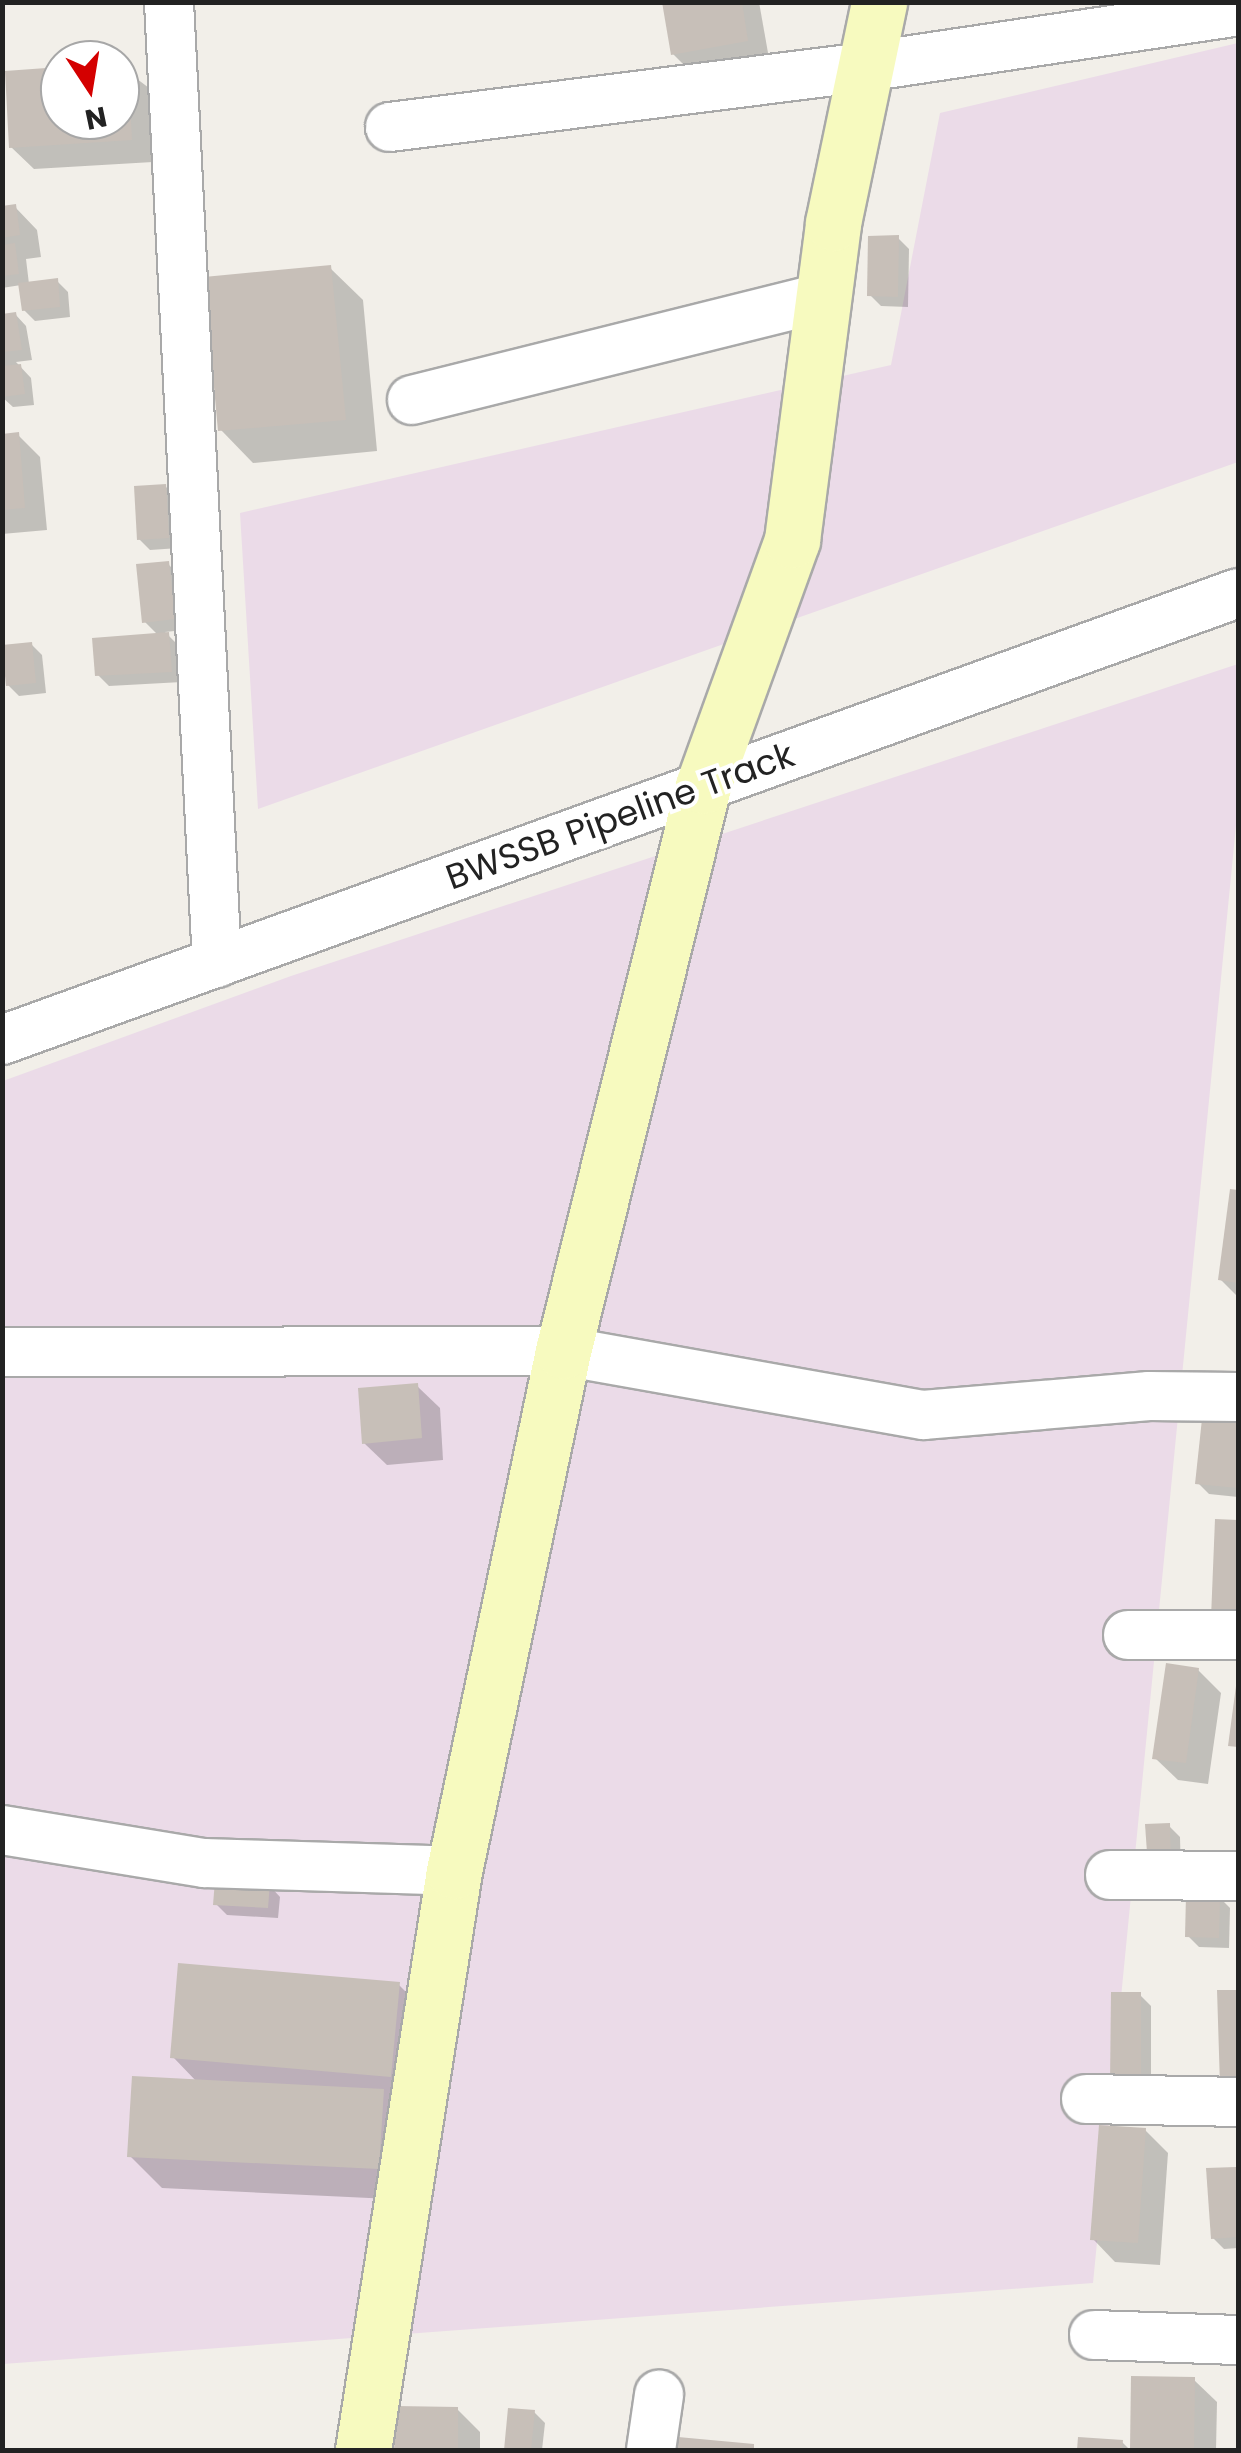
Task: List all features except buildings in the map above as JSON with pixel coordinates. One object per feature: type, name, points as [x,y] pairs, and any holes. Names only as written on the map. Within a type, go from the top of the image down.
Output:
[{"type":"street","points":[[169,2],[217,962]]},
{"type":"street","points":[[363,2450],[454,1870],[563,1351],[704,786],[792,540],[824,298],[879,2]]},
{"type":"street","points":[[992,48],[1053,2]]},
{"type":"street","points":[[390,128],[865,67],[1238,10]]},
{"type":"street","points":[[412,400],[824,298]]},
{"type":"street","name":"BWSSB Pipeline Track","points":[[2,1040],[1238,593]]},
{"type":"street","points":[[2,1352],[563,1351],[922,1415],[1150,1396],[1238,1397]]},
{"type":"street","points":[[1128,1635],[1238,1635]]},
{"type":"street","points":[[2,1830],[204,1863],[454,1870]]},
{"type":"street","points":[[1110,1875],[1238,1876]]},
{"type":"street","points":[[1086,2099],[1238,2102]]},
{"type":"street","points":[[1094,2334],[1238,2340]]},
{"type":"street","points":[[651,2450],[659,2395]]},
{"type":"shaded area","points":[[1238,43],[1238,462],[258,809],[240,513],[891,365],[940,113]]},
{"type":"shaded area","points":[[1238,664],[1238,805],[1093,2283],[3,2364],[3,1081],[291,976]]}]
